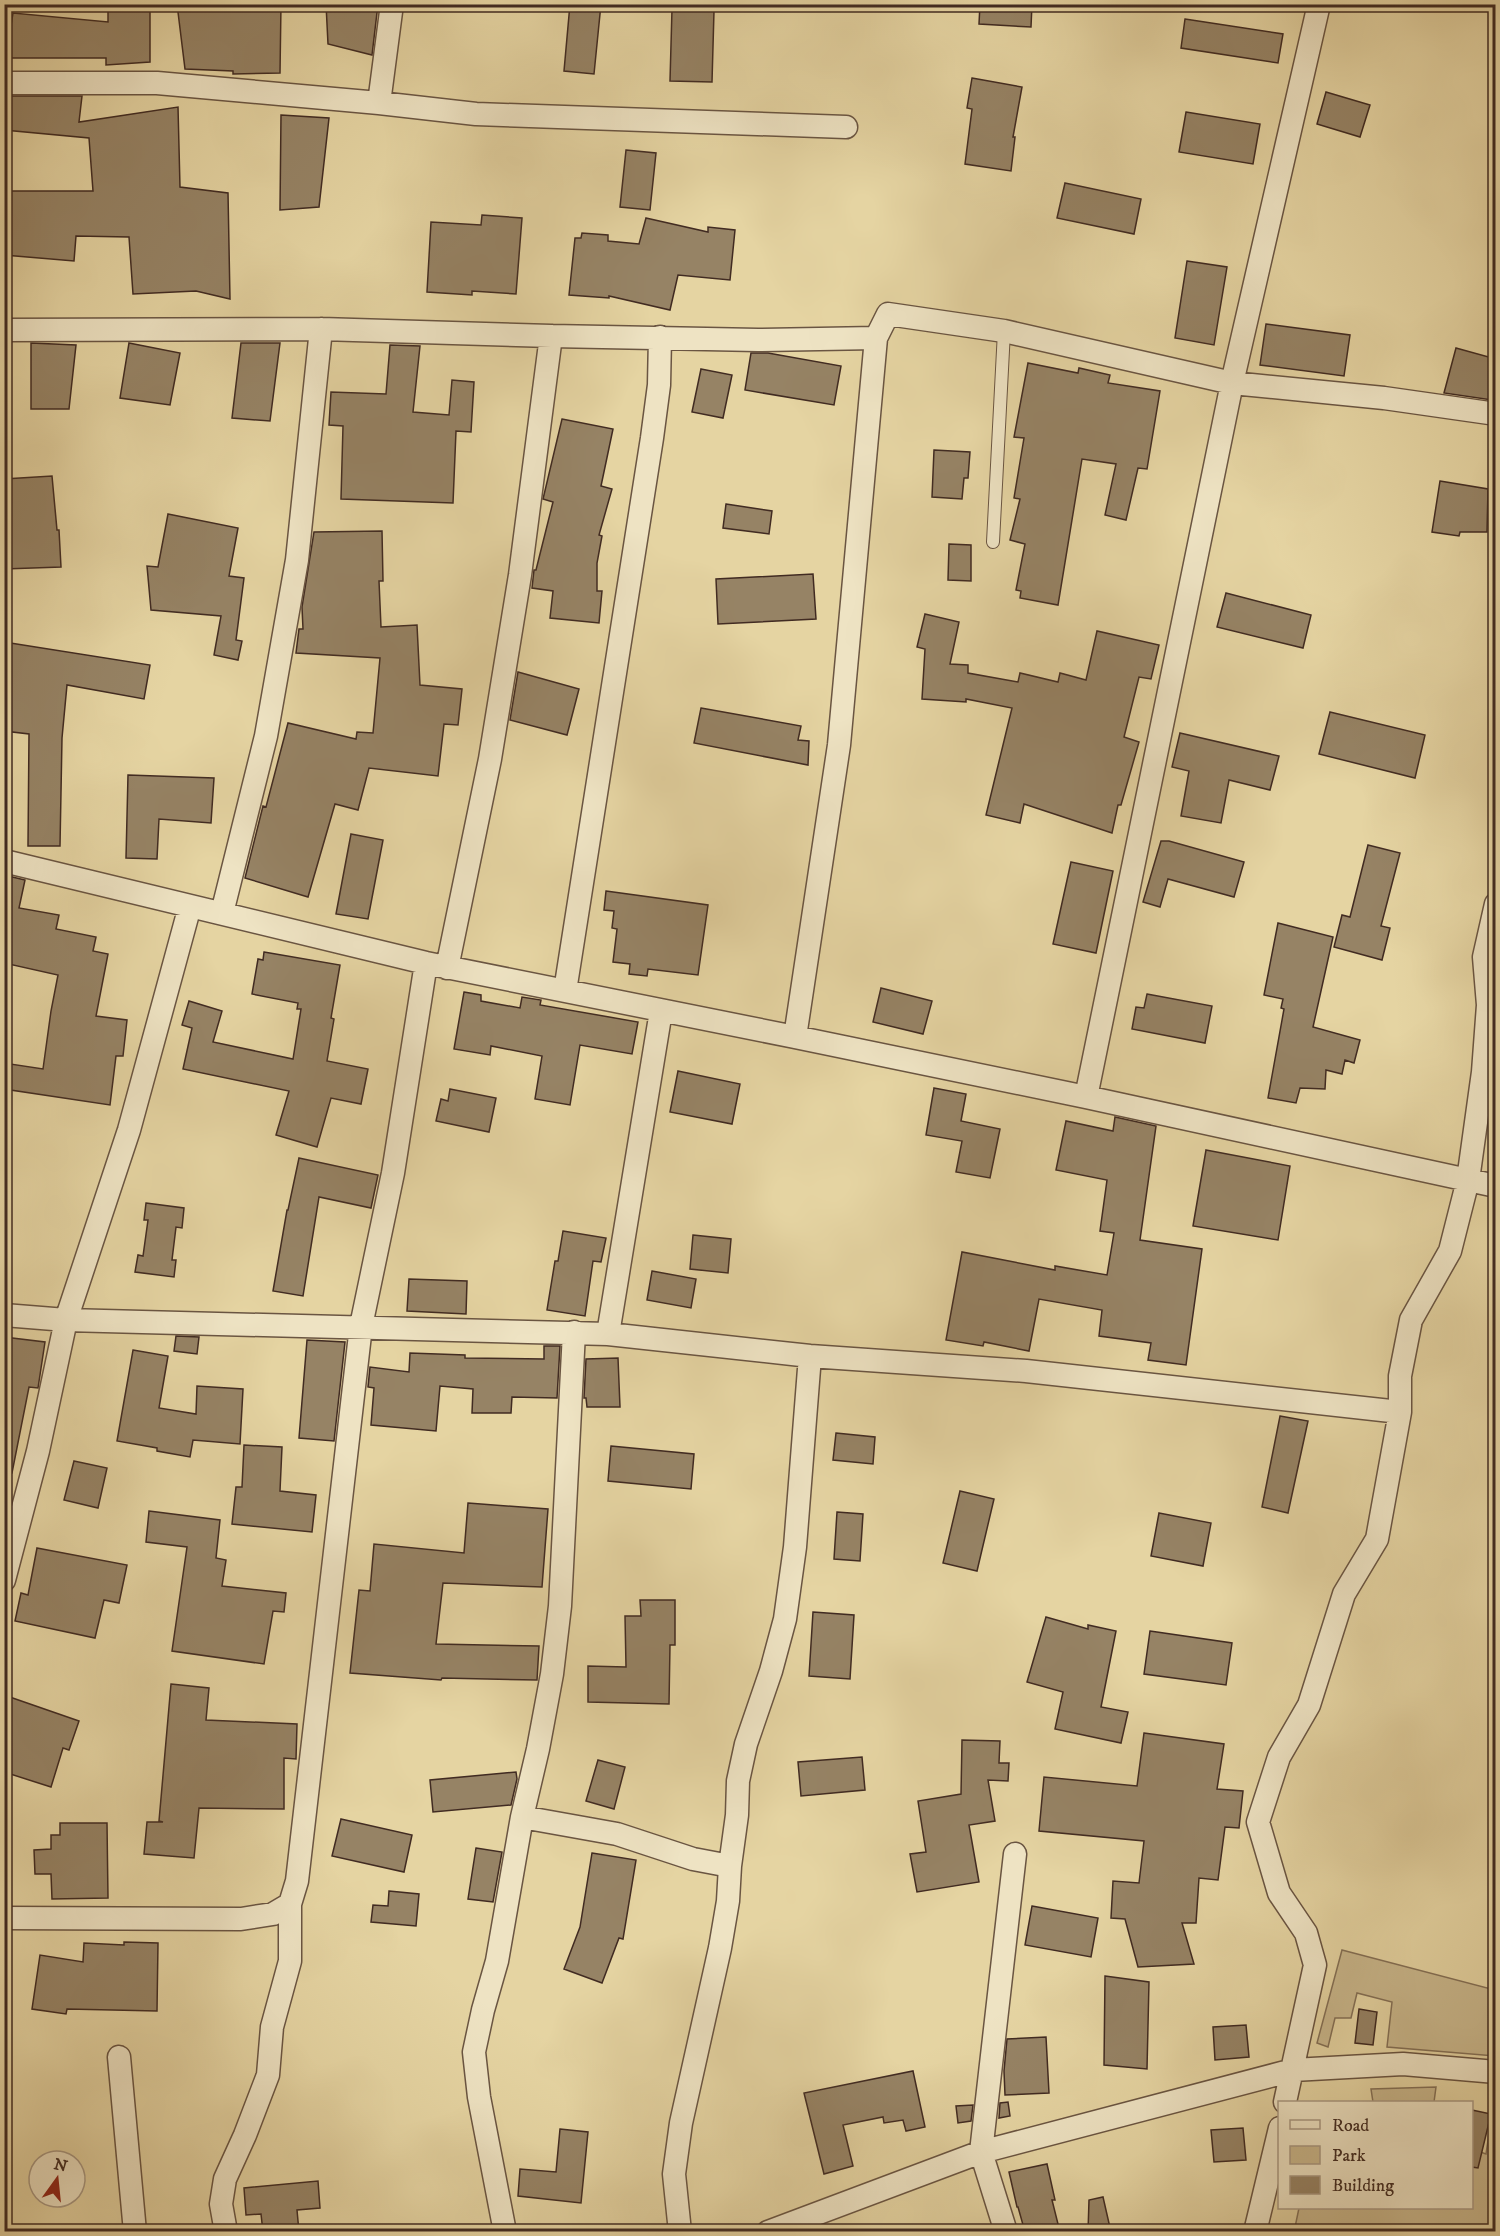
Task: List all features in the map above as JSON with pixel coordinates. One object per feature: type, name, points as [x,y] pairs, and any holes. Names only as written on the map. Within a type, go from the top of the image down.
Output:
[{"type":"street","points":[[380,103],[392,4]]},
{"type":"street","points":[[1086,1097],[1232,383],[1319,4]]},
{"type":"street","points":[[4,83],[157,82],[476,114],[846,127]]},
{"type":"street","points":[[795,1037],[838,745],[876,338],[888,314],[1004,331],[1232,383],[1384,398],[1496,414]]},
{"type":"street","points":[[4,330],[321,329],[758,340],[876,338]]},
{"type":"street","points":[[222,913],[266,736],[295,572],[321,329]]},
{"type":"street","points":[[226,2232],[221,2204],[225,2179],[268,2075],[272,2027],[290,1961],[291,1904],[297,1881],[361,1326],[437,966],[490,759],[517,598],[551,336]]},
{"type":"street","points":[[565,992],[652,438],[659,385],[660,337]]},
{"type":"street","points":[[4,861],[437,966],[1086,1097],[1496,1186]]},
{"type":"street","points":[[1285,2101],[1315,1965],[1306,1934],[1279,1893],[1258,1822],[1279,1757],[1309,1705],[1344,1594],[1377,1539],[1400,1412],[1400,1376],[1411,1320],[1450,1251],[1468,1180],[1483,1072],[1488,1005],[1484,957],[1496,904]]},
{"type":"street","points":[[4,1580],[38,1451],[66,1320],[129,1130],[190,906]]},
{"type":"street","points":[[608,1334],[661,1011]]},
{"type":"street","points":[[4,1315],[66,1320],[608,1334],[810,1356],[1026,1371],[1400,1412]]},
{"type":"street","points":[[505,2232],[479,2097],[474,2052],[497,1961],[522,1817],[552,1674],[560,1606],[574,1332]]},
{"type":"street","points":[[680,2232],[674,2174],[681,2123],[720,1948],[728,1901],[737,1815],[738,1781],[746,1744],[771,1671],[785,1619],[795,1547],[810,1356]]},
{"type":"street","points":[[522,1817],[617,1834],[693,1859],[730,1866]]},
{"type":"street","points":[[1006,2232],[981,2152],[1014,1854]]},
{"type":"street","points":[[4,1918],[241,1919],[273,1914],[291,1904]]},
{"type":"street","points":[[119,2057],[135,2232]]},
{"type":"street","points":[[768,2232],[981,2152],[1293,2070],[1403,2064],[1496,2072]]},
{"type":"street","points":[[1255,2232],[1278,2136]]},
{"type":"lane","points":[[993,542],[1004,331]]},
{"type":"green space","points":[[1342,1950],[1495,1990],[1495,2056],[1387,2047],[1392,2002],[1357,1993],[1351,2018],[1335,2018],[1328,2047],[1317,2043]]},
{"type":"green space","points":[[1436,2087],[1434,2101],[1373,2101],[1371,2089]]},
{"type":"green space","points":[[1495,2099],[1495,2231],[1294,2232],[1299,2209],[1473,2209],[1473,2149],[1486,2154]]},
{"type":"building","points":[[108,4],[150,4],[150,62],[106,65],[106,58],[6,58],[13,13],[108,22]]},
{"type":"building","points":[[177,4],[281,4],[280,73],[233,74],[233,71],[185,69]]},
{"type":"building","points":[[326,4],[378,4],[372,55],[328,44]]},
{"type":"building","points":[[570,4],[601,4],[594,74],[564,71]]},
{"type":"building","points":[[980,4],[1032,4],[1031,27],[979,24]]},
{"type":"building","points":[[672,9],[714,11],[712,82],[670,81]]},
{"type":"building","points":[[1185,19],[1283,34],[1278,63],[1181,48]]},
{"type":"building","points":[[972,78],[1022,87],[1013,137],[1015,137],[1011,171],[965,164],[972,109],[967,108]]},
{"type":"building","points":[[1326,92],[1370,105],[1360,137],[1317,124]]},
{"type":"building","points":[[4,96],[82,96],[79,122],[178,107],[180,187],[228,193],[230,299],[196,291],[133,294],[129,237],[76,236],[74,261],[4,255],[4,191],[93,191],[89,138],[4,130]]},
{"type":"building","points":[[1186,112],[1260,124],[1253,164],[1179,152]]},
{"type":"building","points":[[281,115],[329,118],[319,207],[280,210]]},
{"type":"building","points":[[626,150],[656,153],[650,210],[620,207]]},
{"type":"building","points":[[1065,183],[1141,199],[1134,234],[1057,218]]},
{"type":"building","points":[[482,215],[522,218],[516,294],[472,291],[472,295],[427,292],[431,222],[481,225]]},
{"type":"building","points":[[646,218],[708,232],[708,227],[735,230],[730,280],[678,275],[670,310],[609,296],[609,298],[569,295],[575,238],[581,238],[582,233],[608,235],[608,241],[639,244]]},
{"type":"building","points":[[1187,261],[1227,267],[1214,345],[1175,338]]},
{"type":"building","points":[[1266,324],[1350,335],[1344,376],[1260,365]]},
{"type":"building","points":[[31,343],[76,345],[69,409],[31,409]]},
{"type":"building","points":[[129,343],[180,353],[170,405],[120,398]]},
{"type":"building","points":[[241,343],[280,343],[270,421],[232,418]]},
{"type":"building","points":[[390,345],[420,346],[413,412],[449,415],[452,380],[474,382],[471,432],[456,431],[453,503],[341,499],[343,426],[329,425],[331,392],[386,394]]},
{"type":"building","points":[[1456,348],[1496,359],[1496,388],[1492,400],[1444,393]]},
{"type":"building","points":[[751,353],[768,353],[841,366],[834,405],[745,390]]},
{"type":"building","points":[[1028,363],[1078,373],[1079,368],[1110,375],[1108,383],[1160,391],[1147,469],[1138,468],[1126,520],[1105,515],[1116,464],[1082,459],[1058,605],[1020,598],[1021,591],[1016,590],[1025,544],[1010,540],[1020,499],[1014,498],[1024,438],[1014,437]]},
{"type":"building","points":[[701,369],[732,375],[723,418],[692,412]]},
{"type":"building","points":[[562,419],[613,429],[601,486],[612,489],[599,535],[602,536],[597,563],[597,591],[602,591],[599,623],[550,618],[553,591],[532,588],[534,570],[536,570],[553,502],[543,499]]},
{"type":"building","points":[[934,450],[970,452],[968,478],[964,478],[962,499],[932,497]]},
{"type":"building","points":[[52,476],[61,567],[4,569],[4,479]]},
{"type":"building","points":[[1440,481],[1488,489],[1487,532],[1460,532],[1459,536],[1432,532]]},
{"type":"building","points":[[726,504],[772,511],[769,534],[723,528]]},
{"type":"building","points":[[168,514],[238,528],[229,576],[244,578],[236,640],[242,641],[238,660],[214,655],[221,616],[151,610],[147,566],[158,567]]},
{"type":"building","points":[[382,531],[383,581],[379,581],[381,627],[417,625],[420,685],[462,689],[458,725],[444,724],[438,776],[369,768],[358,810],[335,804],[308,897],[245,878],[263,806],[266,807],[288,723],[356,739],[357,732],[373,733],[380,658],[296,653],[299,629],[303,629],[302,607],[314,532]]},
{"type":"building","points":[[949,544],[971,545],[971,581],[948,580]]},
{"type":"building","points":[[813,574],[816,619],[718,624],[716,579]]},
{"type":"building","points":[[1226,593],[1311,615],[1303,648],[1217,627]]},
{"type":"building","points":[[925,614],[959,622],[950,664],[968,665],[968,673],[1018,682],[1020,673],[1058,682],[1060,673],[1086,680],[1097,631],[1159,645],[1151,679],[1139,677],[1124,737],[1139,742],[1121,805],[1118,805],[1112,833],[1024,804],[1020,823],[986,815],[1012,708],[966,699],[966,702],[922,699],[925,649],[917,647]]},
{"type":"building","points":[[4,642],[150,665],[144,699],[67,685],[62,738],[60,846],[28,846],[29,734],[4,731]]},
{"type":"building","points":[[518,672],[579,689],[567,735],[510,720]]},
{"type":"building","points":[[701,708],[801,726],[798,740],[809,741],[808,765],[694,743]]},
{"type":"building","points":[[1330,712],[1425,735],[1415,778],[1319,754]]},
{"type":"building","points":[[1180,733],[1279,756],[1270,790],[1229,780],[1221,823],[1181,816],[1189,771],[1172,767]]},
{"type":"building","points":[[128,775],[214,778],[211,823],[159,819],[157,859],[126,858]]},
{"type":"building","points":[[351,834],[383,840],[368,919],[336,914]]},
{"type":"building","points":[[1161,841],[1169,841],[1244,862],[1234,897],[1168,879],[1160,907],[1143,902]]},
{"type":"building","points":[[1368,845],[1400,853],[1381,926],[1390,928],[1382,960],[1334,947],[1342,915],[1350,917]]},
{"type":"building","points":[[1071,862],[1113,871],[1096,953],[1053,944]]},
{"type":"building","points":[[4,875],[25,880],[19,908],[59,915],[56,929],[96,937],[93,951],[108,954],[96,1016],[127,1020],[123,1056],[116,1056],[110,1105],[4,1089],[4,1063],[43,1069],[58,975],[4,963]]},
{"type":"building","points":[[606,891],[708,905],[698,975],[648,969],[647,976],[629,974],[630,964],[613,962],[617,929],[612,928],[614,911],[604,910]]},
{"type":"building","points":[[1278,923],[1333,937],[1313,1027],[1360,1040],[1354,1063],[1345,1060],[1342,1074],[1326,1070],[1325,1089],[1300,1088],[1296,1103],[1268,1098],[1284,1009],[1281,1008],[1283,999],[1264,995]]},
{"type":"building","points":[[264,952],[340,965],[331,1018],[334,1019],[327,1061],[368,1069],[361,1104],[331,1098],[317,1147],[276,1135],[289,1091],[183,1069],[192,1028],[182,1025],[189,1001],[222,1011],[213,1042],[293,1059],[301,1009],[297,1009],[298,1003],[252,994],[258,959],[263,960]]},
{"type":"building","points":[[881,988],[932,1001],[923,1034],[873,1022]]},
{"type":"building","points":[[464,992],[481,995],[481,1001],[520,1008],[522,997],[541,1000],[540,1005],[638,1022],[632,1054],[580,1045],[570,1105],[535,1099],[542,1056],[491,1046],[490,1055],[454,1049]]},
{"type":"building","points":[[1147,994],[1212,1006],[1205,1043],[1132,1029],[1136,1007],[1144,1008]]},
{"type":"building","points":[[678,1071],[740,1084],[732,1124],[670,1112]]},
{"type":"building","points":[[934,1088],[966,1094],[961,1121],[1000,1129],[990,1178],[956,1172],[962,1141],[926,1135]]},
{"type":"building","points":[[450,1089],[496,1098],[489,1132],[436,1121],[441,1099],[448,1101]]},
{"type":"building","points":[[1115,1117],[1156,1126],[1140,1240],[1202,1249],[1186,1365],[1148,1360],[1151,1343],[1099,1336],[1102,1310],[1039,1299],[1029,1351],[984,1342],[983,1346],[946,1340],[962,1252],[1055,1270],[1055,1266],[1107,1275],[1114,1233],[1100,1231],[1107,1180],[1056,1170],[1066,1121],[1113,1131]]},
{"type":"building","points":[[1206,1150],[1290,1166],[1278,1240],[1193,1226]]},
{"type":"building","points":[[299,1158],[378,1175],[371,1208],[319,1197],[303,1296],[273,1291],[287,1210]]},
{"type":"building","points":[[146,1203],[184,1208],[182,1228],[176,1227],[172,1260],[176,1260],[174,1277],[135,1272],[138,1255],[143,1256],[148,1220],[144,1220]]},
{"type":"building","points":[[563,1231],[606,1238],[601,1262],[593,1261],[585,1316],[547,1310],[555,1261],[558,1261]]},
{"type":"building","points":[[693,1235],[731,1239],[728,1273],[690,1269]]},
{"type":"building","points":[[652,1271],[696,1279],[691,1308],[647,1300]]},
{"type":"building","points":[[409,1279],[467,1281],[466,1314],[407,1311]]},
{"type":"building","points":[[176,1336],[199,1337],[197,1354],[174,1351]]},
{"type":"building","points":[[4,1337],[45,1342],[38,1388],[29,1387],[12,1473],[4,1472]]},
{"type":"building","points":[[307,1340],[345,1342],[334,1441],[299,1438]]},
{"type":"building","points":[[544,1346],[560,1346],[557,1398],[512,1397],[511,1413],[472,1413],[473,1389],[440,1386],[436,1431],[371,1425],[374,1388],[368,1387],[370,1367],[409,1372],[410,1353],[465,1355],[465,1358],[544,1359]]},
{"type":"building","points":[[133,1350],[168,1356],[159,1408],[196,1414],[197,1386],[243,1389],[240,1444],[193,1440],[190,1457],[117,1441]]},
{"type":"building","points":[[618,1358],[620,1407],[587,1407],[586,1398],[584,1398],[586,1359]]},
{"type":"building","points":[[1280,1416],[1308,1421],[1288,1513],[1262,1507]]},
{"type":"building","points":[[836,1433],[875,1437],[873,1464],[833,1460]]},
{"type":"building","points":[[244,1445],[282,1447],[280,1491],[316,1495],[312,1532],[232,1524],[236,1487],[242,1487]]},
{"type":"building","points":[[611,1446],[694,1454],[691,1489],[608,1481]]},
{"type":"building","points":[[74,1461],[107,1468],[98,1508],[64,1500]]},
{"type":"building","points":[[960,1491],[994,1499],[977,1571],[943,1563]]},
{"type":"building","points":[[468,1503],[548,1509],[542,1587],[443,1583],[436,1644],[539,1646],[537,1680],[442,1678],[441,1680],[350,1673],[359,1590],[370,1591],[374,1544],[464,1553]]},
{"type":"building","points":[[149,1511],[220,1520],[216,1558],[226,1560],[222,1586],[286,1593],[284,1612],[273,1611],[264,1664],[172,1651],[187,1547],[146,1542]]},
{"type":"building","points":[[837,1512],[863,1514],[860,1561],[834,1559]]},
{"type":"building","points":[[1159,1513],[1211,1523],[1203,1566],[1151,1556]]},
{"type":"building","points":[[37,1548],[127,1565],[119,1603],[104,1600],[95,1638],[15,1621],[21,1593],[28,1595]]},
{"type":"building","points":[[640,1600],[675,1600],[675,1645],[670,1645],[669,1704],[588,1702],[588,1666],[626,1667],[625,1616],[641,1616]]},
{"type":"building","points":[[813,1612],[854,1615],[850,1679],[809,1676]]},
{"type":"building","points":[[1046,1617],[1088,1629],[1088,1625],[1116,1631],[1101,1707],[1128,1712],[1121,1743],[1055,1729],[1063,1692],[1027,1682]]},
{"type":"building","points":[[1150,1631],[1232,1643],[1226,1685],[1144,1674]]},
{"type":"building","points":[[171,1684],[209,1688],[206,1720],[297,1724],[296,1759],[284,1758],[284,1809],[199,1808],[194,1858],[144,1854],[147,1822],[163,1822],[159,1821]]},
{"type":"building","points":[[4,1695],[79,1721],[69,1750],[63,1748],[51,1787],[4,1772]]},
{"type":"building","points":[[1144,1733],[1224,1744],[1217,1789],[1243,1791],[1239,1828],[1225,1827],[1218,1880],[1199,1878],[1196,1923],[1182,1923],[1194,1964],[1138,1967],[1125,1919],[1111,1918],[1113,1881],[1139,1883],[1144,1841],[1039,1831],[1044,1777],[1137,1786]]},
{"type":"building","points":[[962,1740],[1000,1741],[999,1763],[1009,1763],[1008,1781],[988,1780],[995,1821],[969,1825],[979,1882],[917,1892],[910,1854],[926,1852],[918,1801],[961,1794]]},
{"type":"building","points":[[862,1757],[865,1790],[801,1796],[798,1762]]},
{"type":"building","points":[[598,1760],[625,1767],[614,1809],[586,1801]]},
{"type":"building","points":[[516,1772],[517,1779],[511,1805],[433,1812],[430,1780]]},
{"type":"building","points":[[341,1819],[412,1835],[404,1872],[332,1856]]},
{"type":"building","points":[[60,1823],[107,1823],[108,1898],[52,1899],[51,1874],[35,1874],[34,1850],[51,1849],[51,1835],[60,1835]]},
{"type":"building","points":[[476,1848],[502,1852],[493,1902],[468,1899]]},
{"type":"building","points":[[592,1853],[636,1860],[623,1939],[619,1938],[602,1983],[564,1969],[580,1927]]},
{"type":"building","points":[[389,1891],[419,1894],[416,1926],[371,1922],[373,1905],[388,1906]]},
{"type":"building","points":[[1032,1906],[1098,1918],[1091,1957],[1025,1945]]},
{"type":"building","points":[[124,1942],[158,1943],[157,2011],[67,2009],[66,2014],[32,2009],[40,1955],[83,1962],[84,1943],[124,1945]]},
{"type":"building","points":[[1105,1976],[1149,1982],[1147,2069],[1104,2065]]},
{"type":"building","points":[[1359,2009],[1377,2012],[1373,2045],[1355,2043]]},
{"type":"building","points":[[1246,2025],[1249,2057],[1215,2060],[1213,2027]]},
{"type":"building","points":[[1046,2037],[1049,2093],[1005,2095],[1004,2071],[1007,2039]]},
{"type":"building","points":[[913,2071],[925,2127],[906,2131],[903,2120],[884,2123],[883,2117],[843,2125],[853,2166],[824,2174],[804,2093]]},
{"type":"building","points":[[1008,2102],[1010,2116],[999,2118],[1000,2103]]},
{"type":"building","points":[[973,2105],[971,2121],[958,2123],[956,2106]]},
{"type":"building","points":[[1473,2110],[1491,2114],[1478,2168],[1473,2167]]},
{"type":"building","points":[[1243,2128],[1246,2160],[1214,2162],[1211,2130]]},
{"type":"building","points":[[560,2129],[588,2132],[581,2203],[518,2196],[520,2169],[556,2172]]},
{"type":"building","points":[[1047,2164],[1055,2200],[1052,2200],[1060,2232],[1025,2232],[1009,2172]]},
{"type":"building","points":[[318,2181],[320,2208],[297,2210],[299,2232],[263,2232],[261,2214],[246,2215],[244,2188]]},
{"type":"building","points":[[1103,2197],[1111,2232],[1088,2232],[1089,2200]]}]
